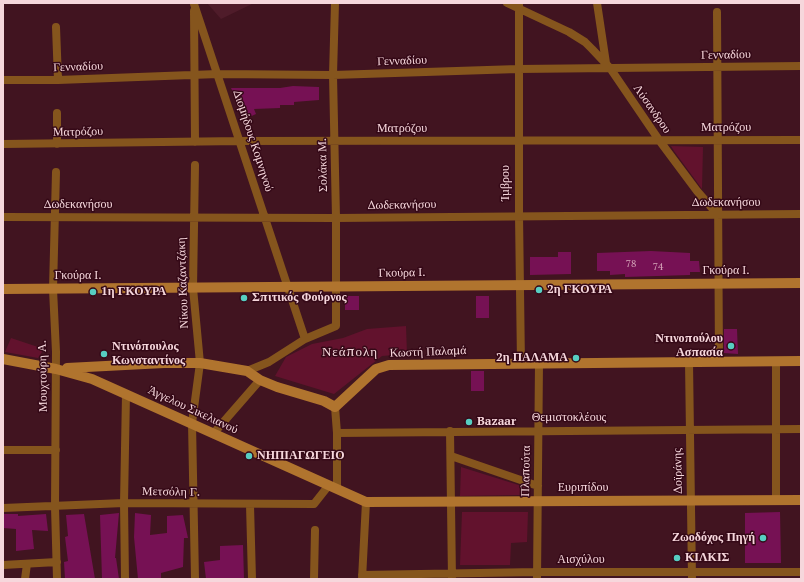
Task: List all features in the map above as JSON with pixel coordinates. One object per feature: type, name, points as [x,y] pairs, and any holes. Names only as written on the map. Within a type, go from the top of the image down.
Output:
[{"type":"street","name":"Σολάκα Μ.","points":[[305,338],[336,326],[334,287],[336,218],[333,75],[335,3]]},
{"type":"street","points":[[507,3],[519,6],[579,38],[608,66]]},
{"type":"street","name":"Λύσανδρου","points":[[597,3],[608,66],[659,140],[697,191],[718,215]]},
{"type":"street","points":[[194,4],[195,142]]},
{"type":"street","name":"Διομήδους Κομνηνού","points":[[194,4],[241,141],[305,338]]},
{"type":"street","name":"Ίμβρου","points":[[519,6],[518,140],[521,364]]},
{"type":"street","points":[[717,12],[719,362]]},
{"type":"street","points":[[56,27],[58,80]]},
{"type":"street","name":"Γενναδίου","points":[[3,80],[58,80],[218,74],[333,75],[608,66],[717,68],[801,66]]},
{"type":"street","points":[[57,113],[57,144]]},
{"type":"street","name":"Ματρόζου","points":[[3,144],[241,141],[801,140]]},
{"type":"street","name":"Νίκου Καζαντζάκη","points":[[195,165],[193,288],[200,363],[192,423],[195,579]]},
{"type":"street","name":"Μουχτούρη Α.","points":[[56,172],[53,289],[56,369],[55,507],[57,579]]},
{"type":"street","name":"Δωδεκανήσου","points":[[3,217],[336,218],[519,215],[801,214]]},
{"type":"street","name":"Γκούρα Ι.","points":[[3,289],[801,283]]},
{"type":"street","points":[[247,371],[269,362],[305,338]]},
{"type":"street","name":"Άγγελου Σικελιανού","points":[[3,359],[56,369],[92,379],[366,502]]},
{"type":"street","points":[[776,361],[776,500]]},
{"type":"street","name":"Κωστή Παλαμά","points":[[335,407],[376,369],[389,365],[801,361]]},
{"type":"street","name":"Δοϊράνης","points":[[689,362],[692,576]]},
{"type":"street","points":[[56,369],[164,363],[200,363],[247,371],[260,380],[277,387],[324,401],[335,407],[337,433],[333,487]]},
{"type":"street","name":"Πλαπούτα","points":[[537,576],[539,364]]},
{"type":"street","points":[[213,434],[260,380]]},
{"type":"street","points":[[125,579],[124,503],[126,394]]},
{"type":"street","name":"Θεμιστοκλέους","points":[[337,433],[538,430],[801,429]]},
{"type":"street","points":[[450,431],[452,502],[451,577]]},
{"type":"street","points":[[3,450],[56,450]]},
{"type":"street","points":[[451,456],[538,486]]},
{"type":"street","name":"Μετσόλη Γ.","points":[[3,508],[124,503],[250,505],[314,504],[333,487]]},
{"type":"street","name":"Ευριπίδου","points":[[366,502],[801,500]]},
{"type":"street","points":[[362,577],[366,502]]},
{"type":"street","points":[[250,505],[252,579]]},
{"type":"street","points":[[314,579],[315,530]]},
{"type":"street","points":[[3,566],[57,562]]},
{"type":"street","points":[[25,579],[27,564]]},
{"type":"street","name":"Αισχύλου","points":[[362,577],[800,575]]},
{"type":"shaded area","points":[[207,3],[254,3],[221,19]]},
{"type":"shaded area","points":[[671,146],[703,147],[702,189],[674,151]]},
{"type":"shaded area","points":[[406,326],[407,354],[382,356],[334,394],[275,376],[286,357],[312,344],[343,338],[367,329]]},
{"type":"shaded area","points":[[11,338],[44,349],[38,358],[5,352]]},
{"type":"shaded area","points":[[461,467],[525,487],[524,495],[460,496]]},
{"type":"shaded area","points":[[462,512],[528,512],[527,542],[511,543],[510,565],[460,565]]},
{"type":"building","points":[[293,86],[319,87],[319,100],[294,102],[294,105],[280,105],[280,108],[254,109],[256,114],[245,119],[231,88],[280,88]]},
{"type":"building","points":[[651,251],[690,253],[690,261],[699,261],[700,272],[690,272],[690,275],[625,277],[625,274],[610,275],[610,271],[597,271],[597,253]]},
{"type":"building","points":[[558,252],[571,252],[571,274],[530,275],[530,257],[558,257]]},
{"type":"building","points":[[345,296],[359,296],[359,310],[345,310]]},
{"type":"building","points":[[476,296],[489,296],[489,318],[476,318]]},
{"type":"building","points":[[724,329],[737,329],[738,354],[724,353]]},
{"type":"building","points":[[471,371],[484,371],[484,391],[471,391]]},
{"type":"building","name":"Ζωοδόχος Πηγή","points":[[780,512],[781,563],[745,563],[745,513]]},
{"type":"building","points":[[119,513],[115,558],[119,579],[102,579],[100,515]]},
{"type":"building","points":[[135,513],[151,515],[150,535],[167,533],[167,516],[183,515],[188,538],[184,538],[183,567],[161,573],[161,579],[138,579],[134,537]]},
{"type":"building","points":[[3,514],[18,514],[18,516],[46,514],[48,531],[32,530],[34,549],[16,551],[16,529],[3,528]]},
{"type":"building","points":[[84,514],[95,579],[65,579],[64,562],[68,561],[65,537],[68,536],[66,515]]},
{"type":"building","points":[[243,545],[244,579],[206,579],[204,562],[220,560],[220,546]]},
{"type":"place","name":"2η ΓΚΟΥΡΑ","points":[[539,290]]},
{"type":"place","name":"1η ΓΚΟΥΡΑ","points":[[93,292]]},
{"type":"place","name":"Σπιτικός Φούρνος","points":[[244,298]]},
{"type":"place","name":"Ντινοπούλου Ασπασία","points":[[731,346]]},
{"type":"place","name":"Ντινόπουλος Κωνσταντίνος","points":[[104,354]]},
{"type":"place","name":"2η ΠΑΛΑΜΑ","points":[[576,358]]},
{"type":"place","name":"Bazaar","points":[[469,422]]},
{"type":"place","name":"ΝΗΠΙΑΓΩΓΕΙΟ","points":[[249,456]]},
{"type":"place","name":"Ζωοδόχος Πηγή","points":[[763,538]]},
{"type":"place","name":"ΚΙΛΚΙΣ","points":[[677,558]]},
{"type":"district","name":"Νεάπολη","points":[[350,352]]}]
